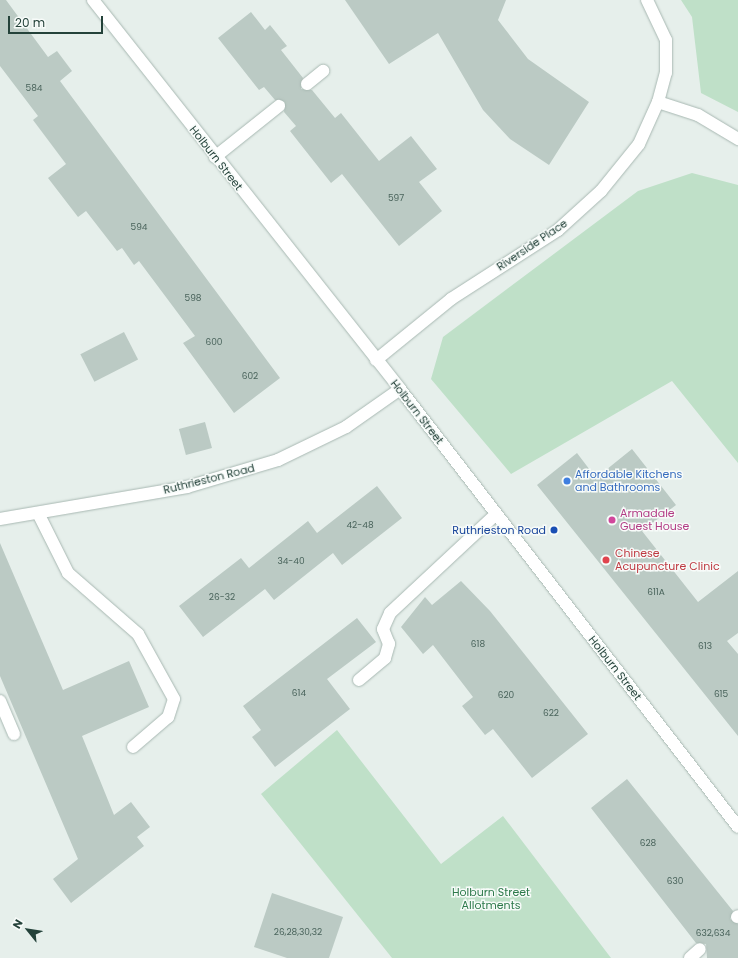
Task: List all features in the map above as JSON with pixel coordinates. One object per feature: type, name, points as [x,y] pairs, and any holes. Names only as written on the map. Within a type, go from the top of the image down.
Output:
[{"type":"street","name":"Holburn Street","points":[[93,0],[214,156],[400,390],[738,827]]},
{"type":"street","name":"Riverside Place","points":[[376,360],[451,299],[558,230],[601,191],[639,144],[658,102],[666,73],[666,40],[647,0]]},
{"type":"street","points":[[307,84],[323,71]]},
{"type":"street","points":[[658,102],[698,115],[738,139]]},
{"type":"street","points":[[214,156],[279,106]]},
{"type":"street","name":"Ruthrieston Road","points":[[0,519],[187,487],[278,460],[346,427],[400,390]]},
{"type":"street","points":[[38,513],[68,572],[138,634],[174,699],[168,717],[134,747]]},
{"type":"street","points":[[359,680],[385,658],[389,644],[383,629],[390,613],[496,514]]},
{"type":"street","points":[[0,701],[14,734]]},
{"type":"street","points":[[690,958],[700,949]]},
{"type":"green space","points":[[681,0],[738,0],[738,112],[701,93],[692,17]]},
{"type":"green space","points":[[692,173],[738,185],[738,463],[672,381],[511,474],[431,379],[443,337],[638,191]]},
{"type":"green space","name":"Holburn Street Allotments","points":[[337,730],[441,864],[503,816],[611,958],[392,958],[261,794]]},
{"type":"building","points":[[0,0],[6,0],[48,57],[57,51],[72,71],[60,81],[280,378],[234,413],[183,343],[195,336],[139,261],[134,265],[122,248],[117,251],[86,211],[78,217],[48,178],[66,164],[33,120],[38,116],[0,66]]},
{"type":"building","points":[[345,0],[506,0],[498,20],[528,59],[589,102],[549,165],[510,139],[483,110],[438,33],[389,64]]},
{"type":"building","points":[[251,12],[265,30],[270,25],[287,46],[281,50],[303,78],[301,89],[312,90],[335,118],[341,113],[379,161],[411,136],[437,169],[419,182],[442,211],[399,246],[342,174],[331,183],[290,131],[296,126],[284,112],[285,102],[275,100],[264,87],[259,90],[218,38]]},
{"type":"building","points":[[124,332],[138,360],[94,382],[80,354]]},
{"type":"building","points":[[205,422],[212,448],[186,455],[179,429]]},
{"type":"building","points":[[632,449],[676,505],[642,531],[698,602],[738,571],[738,633],[727,641],[738,654],[738,736],[537,485],[577,453],[596,478]]},
{"type":"building","points":[[377,486],[402,518],[342,565],[333,553],[274,600],[265,589],[203,637],[179,606],[241,558],[249,568],[308,521],[317,533]]},
{"type":"building","points":[[0,543],[63,690],[129,661],[149,707],[82,736],[114,815],[131,802],[150,827],[137,837],[144,846],[71,903],[53,879],[78,859],[0,676]]},
{"type":"building","points":[[461,581],[490,611],[588,734],[532,778],[493,729],[485,735],[462,706],[473,697],[433,645],[423,654],[401,627],[425,597],[432,605]]},
{"type":"building","points":[[357,618],[376,642],[327,679],[350,709],[275,767],[252,737],[261,730],[243,706]]},
{"type":"building","points":[[627,779],[733,911],[730,919],[738,924],[738,958],[707,958],[706,944],[696,943],[591,808]]},
{"type":"building","points":[[272,893],[343,917],[329,958],[287,958],[254,947]]},
{"type":"place","name":"Affordable Kitchens and Bathrooms","points":[[567,481]]},
{"type":"place","name":"Armadale Guest House","points":[[612,520]]},
{"type":"place","name":"Ruthrieston Road","points":[[554,530]]},
{"type":"place","name":"Chinese Acupuncture Clinic","points":[[606,560]]}]
